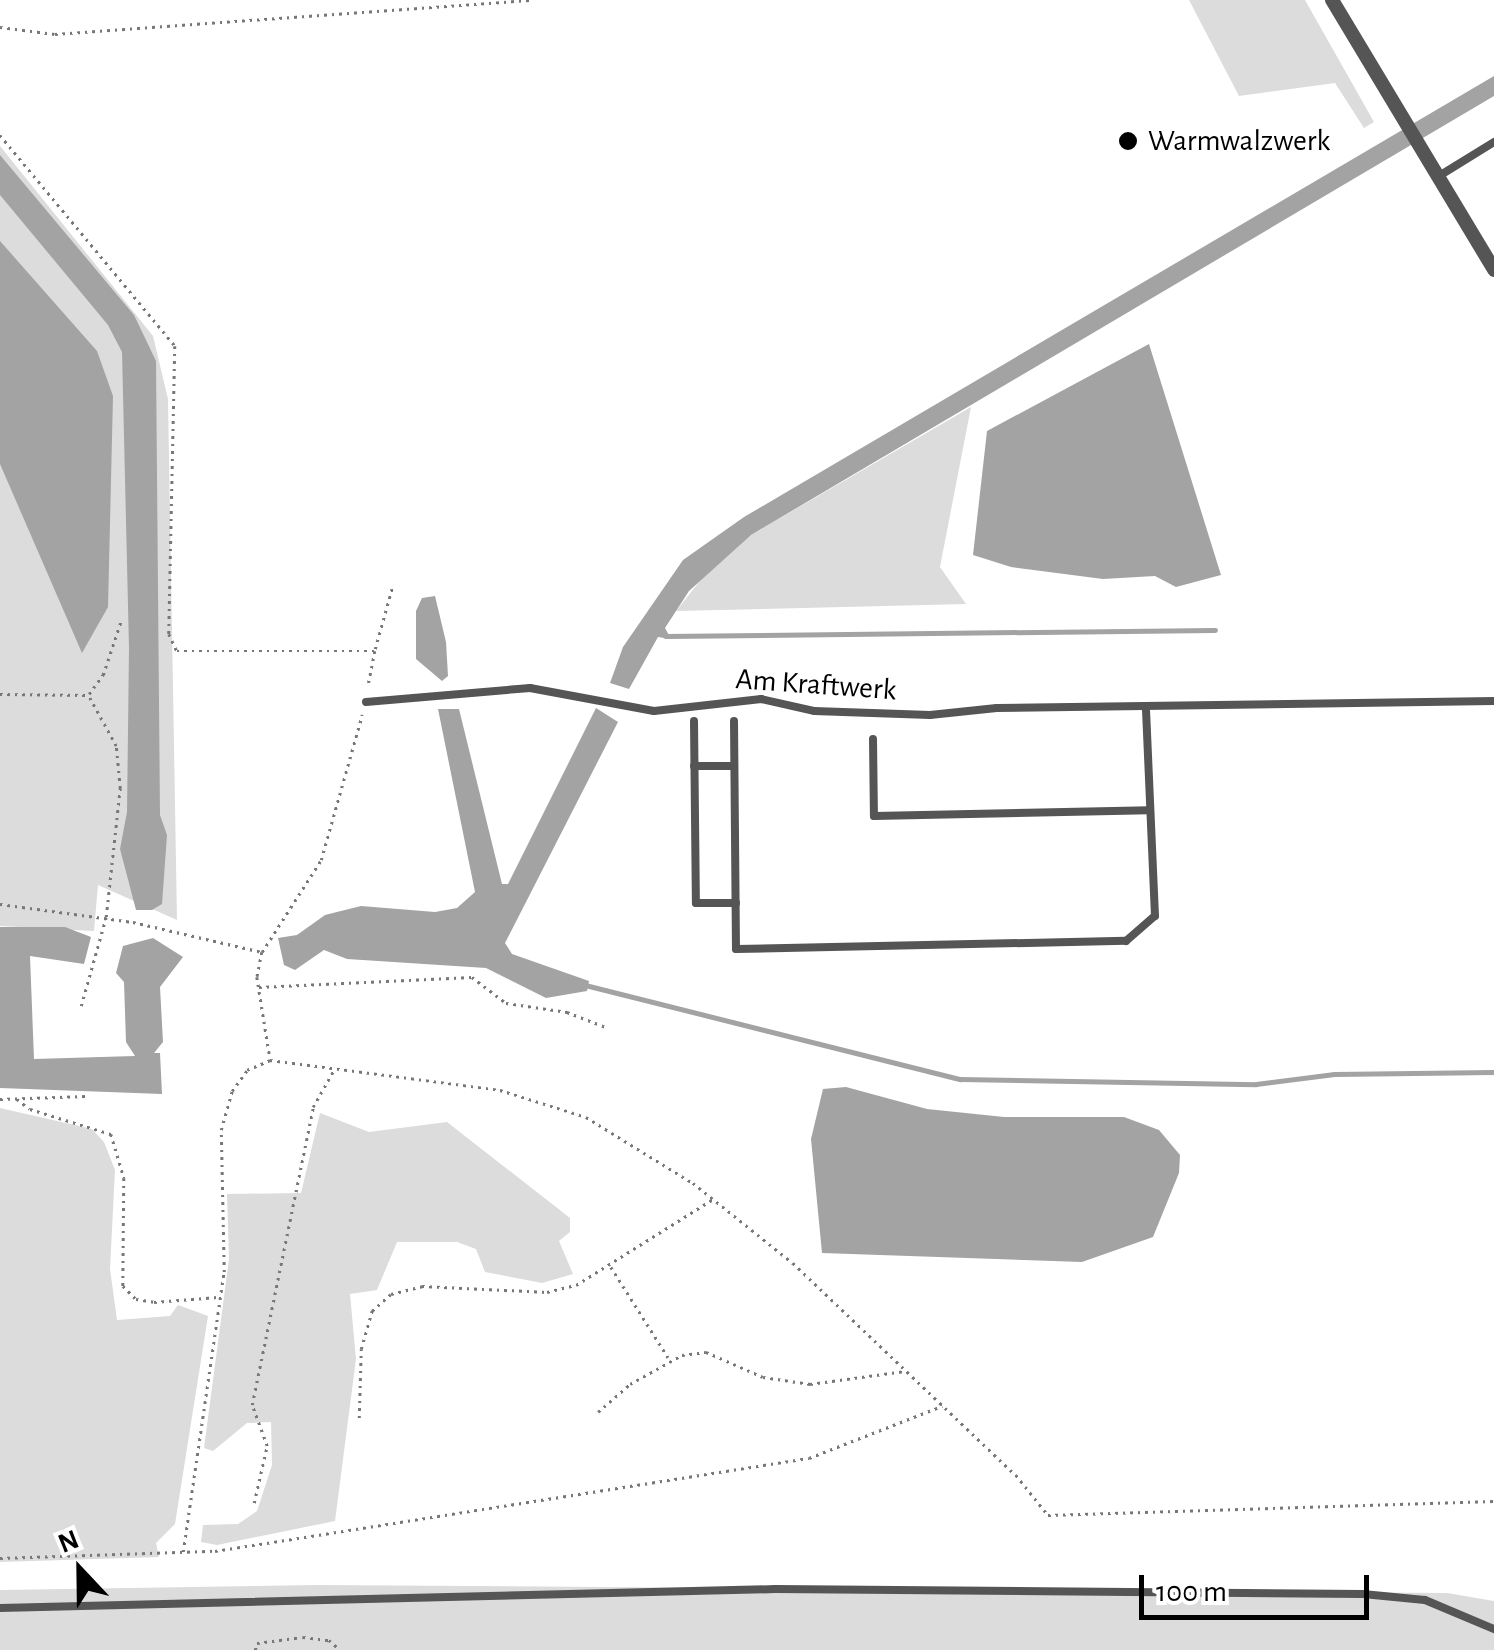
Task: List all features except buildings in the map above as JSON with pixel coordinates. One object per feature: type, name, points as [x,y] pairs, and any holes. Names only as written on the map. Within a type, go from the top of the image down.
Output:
[{"type":"street","points":[[1332,0],[1494,270]]},
{"type":"lane","points":[[1439,176],[1494,142]]},
{"type":"lane","name":"Am Kraftwerk","points":[[366,702],[530,688],[654,711],[761,698],[814,711],[911,714],[1494,701]]},
{"type":"lane","points":[[734,721],[736,950],[1126,942],[1155,916],[1146,710]]},
{"type":"lane","points":[[694,721],[696,904],[736,903]]},
{"type":"lane","points":[[873,739],[874,816],[1149,810]]},
{"type":"lane","points":[[694,766],[734,766]]},
{"type":"lane","points":[[0,1608],[775,1589],[1363,1594],[1425,1600],[1494,1628]]},
{"type":"path","points":[[0,28],[55,34],[530,0]]},
{"type":"path","points":[[0,135],[175,346],[169,634],[176,652],[375,651]]},
{"type":"path","points":[[270,1060],[258,986],[262,952],[321,860],[366,702],[392,588]]},
{"type":"path","points":[[88,695],[104,675],[120,621]]},
{"type":"path","points":[[0,694],[88,695]]},
{"type":"path","points":[[82,1006],[106,917],[120,788],[110,729],[88,695]]},
{"type":"path","points":[[0,904],[106,917],[262,952]]},
{"type":"path","points":[[258,986],[472,977],[506,1003],[566,1012],[608,1028]]},
{"type":"path","points":[[183,1552],[220,1297],[221,1130],[239,1080],[270,1060],[500,1090],[586,1118],[713,1199],[907,1370],[1048,1515],[1494,1501]]},
{"type":"path","points":[[254,1502],[267,1446],[252,1405],[313,1107],[335,1066]]},
{"type":"path","points":[[0,1100],[86,1096]]},
{"type":"path","points":[[17,1099],[30,1109],[90,1122],[112,1134],[124,1178],[123,1286],[154,1302],[220,1297]]},
{"type":"path","points":[[360,1418],[361,1349],[372,1311],[391,1294],[476,1284],[548,1292],[610,1265],[713,1199]]},
{"type":"path","points":[[610,1265],[670,1360]]},
{"type":"path","points":[[598,1412],[670,1360],[706,1352],[763,1378],[810,1384],[907,1370]]},
{"type":"path","points":[[0,1558],[183,1552],[809,1458],[943,1405]]},
{"type":"path","points":[[255,1650],[258,1644],[304,1637],[329,1640],[340,1650]]},
{"type":"shaded area","points":[[1189,0],[1305,0],[1374,122],[1364,128],[1335,83],[1239,96]]},
{"type":"shaded area","points":[[1494,76],[1494,96],[751,535],[689,591],[665,628],[671,639],[658,637],[629,689],[610,683],[623,647],[683,560],[744,517]]},
{"type":"shaded area","points":[[0,146],[153,336],[168,399],[177,920],[98,885],[94,931],[0,926]]},
{"type":"shaded area","points":[[0,155],[134,315],[156,361],[160,815],[167,835],[162,904],[152,910],[136,910],[120,849],[127,812],[129,648],[122,352],[108,325],[0,195]]},
{"type":"shaded area","points":[[0,241],[97,351],[113,396],[108,607],[82,653],[0,464]]},
{"type":"shaded area","points":[[1149,344],[1221,575],[1176,587],[1155,576],[1103,579],[1011,567],[973,555],[987,431]]},
{"type":"shaded area","points":[[971,407],[940,567],[966,604],[676,611],[715,562],[751,535]]},
{"type":"shaded area","points":[[435,596],[446,642],[448,676],[442,681],[416,659],[416,611],[422,598]]},
{"type":"shaded area","points":[[596,708],[618,722],[505,943],[512,954],[589,981],[587,991],[546,998],[486,968],[347,959],[324,950],[295,970],[284,965],[278,938],[297,935],[325,915],[361,906],[435,912],[457,908],[475,892],[438,709],[459,709],[502,884],[508,884]]},
{"type":"shaded area","points":[[0,927],[65,927],[91,937],[84,964],[30,956],[34,1059],[135,1056],[126,1042],[124,982],[116,973],[123,946],[153,938],[183,957],[160,987],[163,1042],[154,1053],[160,1053],[162,1094],[0,1088]]},
{"type":"shaded area","points":[[846,1087],[927,1109],[1004,1117],[1124,1117],[1159,1130],[1180,1155],[1179,1173],[1153,1237],[1082,1262],[822,1253],[811,1139],[823,1089]]},
{"type":"shaded area","points":[[0,1108],[92,1129],[104,1142],[115,1170],[110,1269],[117,1320],[170,1316],[178,1305],[208,1316],[175,1524],[156,1543],[159,1557],[0,1562]]},
{"type":"shaded area","points":[[320,1113],[369,1132],[447,1122],[570,1218],[570,1232],[559,1241],[573,1274],[542,1283],[485,1272],[476,1249],[457,1242],[397,1242],[377,1290],[350,1294],[356,1359],[335,1521],[217,1545],[201,1542],[203,1525],[238,1524],[257,1511],[272,1465],[271,1422],[247,1423],[213,1451],[204,1448],[229,1259],[227,1194],[301,1193]]},
{"type":"shaded area","points":[[317,1585],[1447,1593],[1494,1601],[1494,1650],[0,1650],[0,1590]]},
{"type":"waterway","points":[[665,636],[1215,630]]},
{"type":"waterway","points":[[585,985],[960,1079],[1256,1084],[1334,1074],[1494,1072]]},
{"type":"place","name":"Warmwalzwerk","points":[[1128,141]]}]
